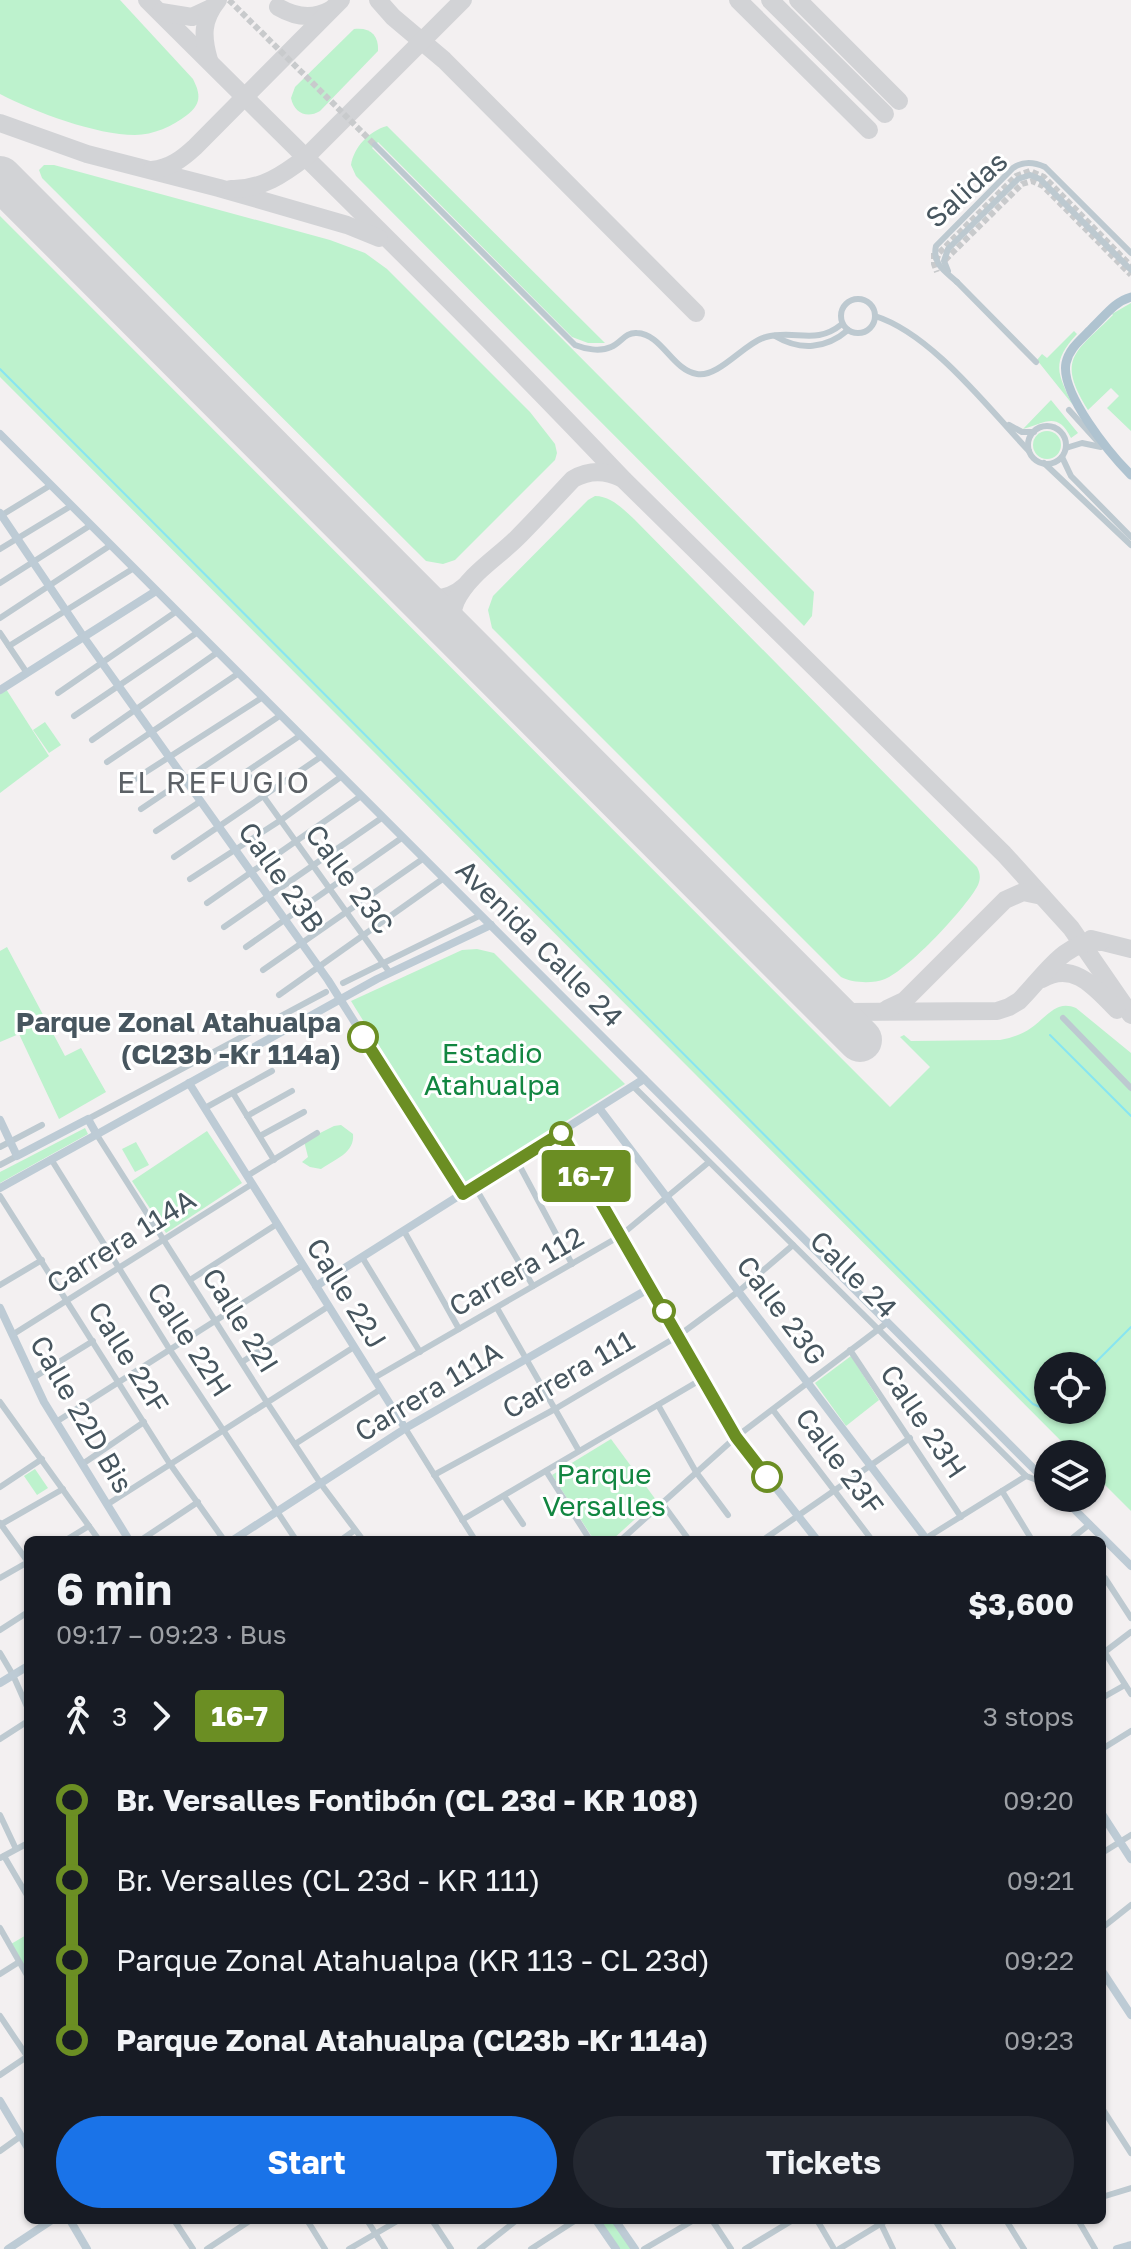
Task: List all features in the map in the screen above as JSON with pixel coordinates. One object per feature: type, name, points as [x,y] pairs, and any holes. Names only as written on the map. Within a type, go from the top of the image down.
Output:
[{"type":"main road","points":[[1131,297],[1118,303],[1074,346],[1065,368],[1074,399],[1131,475]]},
{"type":"street","points":[[375,145],[575,345],[590,349],[608,348],[630,334],[642,333],[684,369],[699,374],[714,370],[764,337],[785,333],[824,336],[845,327],[860,333],[873,324],[873,308],[859,299],[851,300],[841,312],[845,327]]},
{"type":"street","name":"Salidas","points":[[1036,362],[937,262],[934,253],[936,246],[1010,170],[1021,164],[1040,164],[1131,253]]},
{"type":"street","name":"Salidas","points":[[957,282],[944,264],[948,249],[1018,179],[1026,175],[1040,179],[1131,270]]},
{"type":"street","points":[[875,316],[922,342],[1003,421],[1035,459],[1044,463],[1131,545]]},
{"type":"street","points":[[1069,410],[1121,465]]},
{"type":"street","points":[[1003,421],[1017,430],[1034,432]]},
{"type":"street","points":[[1029,451],[1029,440],[1034,432],[1044,426],[1056,428],[1064,436],[1066,448],[1057,461],[1044,463]]},
{"type":"street","name":"Avenida Calle 24","points":[[0,434],[1034,1469]]},
{"type":"street","points":[[1066,448],[1082,443],[1103,447]]},
{"type":"street","points":[[1062,457],[1071,476],[1131,537]]},
{"type":"street","points":[[1,514],[51,485]]},
{"type":"street","points":[[0,549],[71,506]]},
{"type":"street","name":"Calle 23B","points":[[1,514],[101,662],[319,967],[463,1194]]},
{"type":"street","points":[[0,583],[91,525]]},
{"type":"street","points":[[0,618],[111,545]]},
{"type":"street","points":[[9,646],[134,568]]},
{"type":"street","points":[[0,689],[156,591]]},
{"type":"street","points":[[58,693],[177,611]]},
{"type":"street","points":[[74,716],[198,632]]},
{"type":"street","points":[[0,633],[27,673]]},
{"type":"street","points":[[92,740],[218,652]]},
{"type":"street","points":[[107,762],[239,673]]},
{"type":"street","points":[[124,786],[263,697]]},
{"type":"street","points":[[141,809],[281,715]]},
{"type":"street","name":"Calle 23C","points":[[301,735],[246,772],[390,973]]},
{"type":"street","points":[[174,857],[322,756]]},
{"type":"street","points":[[190,879],[342,776]]},
{"type":"street","points":[[207,903],[361,796]]},
{"type":"street","points":[[156,831],[201,801]]},
{"type":"street","points":[[224,927],[383,817]]},
{"type":"street","points":[[246,947],[403,837]]},
{"type":"street","points":[[263,970],[424,858]]},
{"type":"street","points":[[279,995],[444,878]]},
{"type":"street","points":[[343,983],[481,915]]},
{"type":"street","points":[[0,1188],[340,999],[491,925]]},
{"type":"street","points":[[0,1165],[326,992]]},
{"type":"street","points":[[284,1014],[291,1027]]},
{"type":"street","points":[[1063,1018],[1131,1088]]},
{"type":"street","name":"Calle 22J","points":[[181,1070],[472,1536]]},
{"type":"street","points":[[205,1108],[272,1071]]},
{"type":"street","points":[[316,1286],[644,1079]]},
{"type":"street","name":"Calle 24","points":[[633,1086],[1026,1476],[1034,1479]]},
{"type":"street","points":[[247,1116],[292,1091]]},
{"type":"street","points":[[233,1093],[274,1160]]},
{"type":"street","name":"Calle 23G","points":[[599,1108],[924,1536]]},
{"type":"street","points":[[260,1136],[304,1112]]},
{"type":"street","name":"Calle 22I","points":[[88,1119],[268,1404],[360,1536]]},
{"type":"street","points":[[0,1120],[17,1156]]},
{"type":"street","points":[[0,1147],[42,1125]]},
{"type":"street","name":"Carrera 114A","points":[[12,1335],[164,1241],[274,1160],[317,1133]]},
{"type":"street","points":[[561,1133],[736,1437],[814,1536]]},
{"type":"street","name":"Calle 22H","points":[[51,1159],[170,1350],[293,1536]]},
{"type":"street","points":[[517,1161],[572,1264]]},
{"type":"street","name":"Carrera 112","points":[[374,1378],[620,1236],[709,1162]]},
{"type":"street","points":[[475,1187],[533,1286]]},
{"type":"street","name":"Calle 22F","points":[[0,1196],[170,1464],[221,1536]]},
{"type":"street","points":[[190,1280],[277,1224]]},
{"type":"street","points":[[404,1231],[459,1329]]},
{"type":"street","name":"Carrera 111","points":[[434,1475],[555,1409],[678,1336],[739,1291],[793,1245]]},
{"type":"street","points":[[362,1257],[420,1352]]},
{"type":"street","points":[[0,1285],[42,1260]]},
{"type":"street","points":[[56,1422],[303,1265]]},
{"type":"street","name":"Carrera 111A","points":[[239,1536],[405,1428],[650,1288]]},
{"type":"street","points":[[242,1362],[329,1306]]},
{"type":"street","name":"Calle 22D Bis","points":[[0,1308],[56,1422],[127,1536]]},
{"type":"street","points":[[497,1308],[579,1451]]},
{"type":"street","points":[[625,1536],[736,1437],[888,1322]]},
{"type":"street","points":[[33,1378],[93,1341]]},
{"type":"street","points":[[108,1504],[354,1347]]},
{"type":"street","name":"Calle 23H","points":[[850,1350],[961,1517]]},
{"type":"street","points":[[462,1520],[702,1379]]},
{"type":"street","points":[[295,1444],[381,1389]]},
{"type":"street","points":[[0,1402],[96,1536]]},
{"type":"street","points":[[658,1405],[696,1472],[728,1515]]},
{"type":"street","name":"Calle 23F","points":[[773,1410],[869,1536]]},
{"type":"street","points":[[84,1463],[144,1422]]},
{"type":"street","points":[[1001,1436],[1003,1453]]},
{"type":"street","points":[[768,1536],[910,1438]]},
{"type":"street","points":[[0,1487],[42,1459]]},
{"type":"street","points":[[546,1471],[587,1536]]},
{"type":"street","points":[[931,1536],[1026,1476]]},
{"type":"street","points":[[24,1557],[0,1524],[63,1489]]},
{"type":"street","points":[[1002,1491],[1030,1536]]},
{"type":"street","points":[[504,1496],[523,1524]]},
{"type":"street","points":[[147,1536],[198,1502]]},
{"type":"street","points":[[662,1503],[686,1536]]},
{"type":"street","points":[[1078,1512],[1102,1536]]},
{"type":"street","points":[[1075,1536],[1090,1524]]},
{"type":"street","points":[[73,1536],[89,1526]]},
{"type":"street","points":[[347,1536],[355,1530]]},
{"type":"street","points":[[1106,1540],[1131,1566]]},
{"type":"street","points":[[0,1578],[24,1564]]},
{"type":"street","points":[[1106,1580],[1131,1618]]},
{"type":"street","points":[[0,1630],[24,1615]]},
{"type":"street","points":[[1106,1650],[1131,1632]]},
{"type":"street","points":[[0,1653],[24,1700]]},
{"type":"street","points":[[1106,1656],[1131,1694]]},
{"type":"street","points":[[0,1683],[24,1668]]},
{"type":"street","points":[[1106,1696],[1125,1685]]},
{"type":"street","points":[[0,1739],[24,1724]]},
{"type":"street","points":[[1106,1747],[1131,1731]]},
{"type":"street","points":[[0,1815],[16,1849]]},
{"type":"street","points":[[1106,1820],[1131,1859]]},
{"type":"street","points":[[1106,1850],[1131,1835]]},
{"type":"street","points":[[24,1845],[1,1857],[24,1891]]},
{"type":"street","points":[[1106,1925],[1131,1905]]},
{"type":"street","points":[[0,1928],[24,1970]]},
{"type":"street","points":[[0,1974],[19,1962]]},
{"type":"street","points":[[1106,1986],[1128,2004],[1131,2015]]},
{"type":"street","points":[[0,2016],[24,2050]]},
{"type":"street","points":[[0,2075],[24,2059]]},
{"type":"street","points":[[0,2101],[24,2141]]},
{"type":"street","points":[[1106,2114],[1131,2153]]},
{"type":"street","points":[[0,2151],[21,2136]]},
{"type":"street","points":[[1106,2196],[1131,2188]]},
{"type":"street","points":[[8,2249],[46,2224]]},
{"type":"street","points":[[72,2224],[87,2249]]},
{"type":"street","points":[[177,2224],[193,2249]]},
{"type":"street","points":[[207,2249],[245,2224]]},
{"type":"street","points":[[309,2224],[323,2246],[310,2249]]},
{"type":"street","points":[[370,2224],[385,2249]]},
{"type":"street","points":[[349,2249],[392,2224]]},
{"type":"street","points":[[435,2224],[451,2249]]},
{"type":"street","points":[[480,2249],[512,2224]]},
{"type":"street","points":[[531,2249],[570,2224]]},
{"type":"street","points":[[599,2224],[616,2249]]},
{"type":"street","points":[[618,2224],[635,2249]]},
{"type":"street","points":[[644,2249],[687,2224]]},
{"type":"street","points":[[715,2224],[731,2249]]},
{"type":"street","points":[[749,2248],[787,2224]]},
{"type":"street","points":[[820,2224],[837,2249],[881,2224]]},
{"type":"street","points":[[885,2224],[893,2249]]},
{"type":"street","points":[[937,2224],[953,2249]]},
{"type":"street","points":[[1008,2224],[1024,2249]]},
{"type":"street","points":[[1080,2224],[1095,2249]]},
{"type":"street","points":[[1117,2249],[1131,2245]]},
{"type":"green space","points":[[0,0],[120,0],[193,79],[198,95],[195,107],[169,126],[149,133],[119,134],[66,121],[0,94]]},
{"type":"green space","points":[[354,29],[372,33],[378,51],[320,111],[306,114],[298,111],[291,98],[295,87]]},
{"type":"green space","points":[[387,126],[605,343],[588,343],[572,337],[378,142],[372,148],[814,592],[812,616],[804,626],[356,176],[351,165],[359,146],[368,136]]},
{"type":"green space","points":[[44,165],[54,165],[330,240],[365,253],[387,269],[530,412],[555,444],[555,460],[455,560],[443,564],[426,561],[42,178],[39,170]]},
{"type":"green space","points":[[0,216],[890,1107],[930,1067],[900,1037],[904,1035],[911,1041],[1000,1040],[1023,1033],[1057,1008],[1069,1006],[1076,1008],[1131,1053],[1131,1511],[1106,1486],[1106,1440],[1060,1440],[1044,1424],[1106,1424],[1106,1352],[1034,1352],[1034,1414],[0,377]]},
{"type":"green space","points":[[1131,303],[1131,431],[1107,408],[1119,396],[1111,388],[1088,410],[1078,393],[1072,367],[1080,348],[1112,314]]},
{"type":"green space","points":[[1074,331],[1077,334],[1063,352],[1059,368],[1073,405],[1037,360],[1042,354],[1047,358]]},
{"type":"green space","points":[[1051,400],[1078,433],[1071,438],[1061,424],[1050,421],[1023,429]]},
{"type":"green space","points":[[1047,431],[1057,435],[1061,445],[1057,455],[1047,459],[1037,455],[1033,445],[1037,435]]},
{"type":"green space","points":[[595,496],[611,501],[634,519],[977,867],[979,882],[962,908],[922,951],[895,973],[880,981],[869,982],[841,977],[492,628],[488,610],[493,596]]},
{"type":"green space","points":[[6,689],[49,756],[0,793],[0,693]]},
{"type":"green space","points":[[45,722],[61,745],[49,753],[33,730]]},
{"type":"green space","points":[[7,947],[65,1056],[81,1048],[106,1092],[59,1119],[19,1034],[0,1042],[0,951]]},
{"type":"green space","name":"Estadio Atahualpa","points":[[462,950],[494,953],[625,1084],[465,1185],[351,1001]]},
{"type":"green space","points":[[341,1125],[353,1134],[347,1151],[321,1169],[302,1162],[308,1157],[304,1141]]},
{"type":"green space","points":[[85,1128],[88,1134],[0,1183],[0,1172]]},
{"type":"green space","points":[[207,1131],[242,1183],[166,1233],[132,1181]]},
{"type":"green space","points":[[136,1142],[149,1165],[135,1172],[122,1149]]},
{"type":"green space","points":[[851,1356],[879,1400],[846,1426],[815,1383]]},
{"type":"green space","name":"Parque Versalles","points":[[611,1439],[656,1500],[616,1536],[591,1536],[552,1475]]},
{"type":"green space","points":[[35,1469],[48,1488],[37,1495],[24,1476]]},
{"type":"green space","points":[[24,1936],[24,1965],[11,1944]]},
{"type":"green space","points":[[602,2224],[615,2224],[633,2249],[619,2249]]},
{"type":"waterway","points":[[0,369],[1034,1404]]},
{"type":"waterway","points":[[1050,1035],[1131,1116]]},
{"type":"waterway","points":[[1106,1352],[1131,1327]]},
{"type":"taxiway","points":[[147,0],[447,298],[624,480],[1004,854],[1071,928],[1131,1015]]},
{"type":"taxiway","points":[[209,60],[205,28],[218,0]]},
{"type":"taxiway","points":[[152,170],[175,162],[195,147],[341,0]]},
{"type":"taxiway","points":[[378,0],[393,17],[444,60],[696,313]]},
{"type":"taxiway","points":[[231,189],[262,184],[306,157],[463,0]]},
{"type":"taxiway","points":[[738,0],[869,130]]},
{"type":"taxiway","points":[[770,0],[885,114]]},
{"type":"taxiway","points":[[798,0],[899,101]]},
{"type":"taxiway","points":[[278,7],[304,16],[330,10]]},
{"type":"taxiway","points":[[161,12],[192,17],[211,8]]},
{"type":"taxiway","points":[[0,123],[87,154],[219,188],[347,225],[379,238]]},
{"type":"taxiway","points":[[463,642],[453,612],[461,592],[475,575],[517,538],[573,479],[597,472],[621,478]]},
{"type":"taxiway","points":[[411,591],[425,597],[439,598],[452,595],[465,586]]},
{"type":"taxiway","points":[[887,1009],[904,1001],[1005,900],[1023,892],[1042,896]]},
{"type":"taxiway","points":[[1091,939],[1131,949]]},
{"type":"taxiway","points":[[819,1000],[830,1008],[844,1012],[997,1011],[1019,1001],[1065,953],[1088,942],[1101,942]]},
{"type":"taxiway","points":[[1042,979],[1054,974],[1074,975],[1092,986],[1117,1010]]},
{"type":"runway","points":[[0,178],[860,1040]]},
{"type":"tunnel","points":[[229,0],[375,145]]},
{"type":"tunnel","points":[[936,261],[939,253],[1016,176],[1030,171],[1044,177],[1131,266]]},
{"type":"tunnel","points":[[945,260],[1022,184],[1032,181],[1043,186],[1131,275]]},
{"type":"tunnel","points":[[934,253],[937,272]]},
{"type":"bus line","name":"16-7","points":[[363,1037],[463,1194],[561,1133],[736,1437],[767,1477]]},
{"type":"place","name":"Parque Zonal Atahualpa (Cl23b -Kr 114a)","points":[[363,1037]]},
{"type":"district","name":"EL REFUGIO","points":[[214,782]]}]
